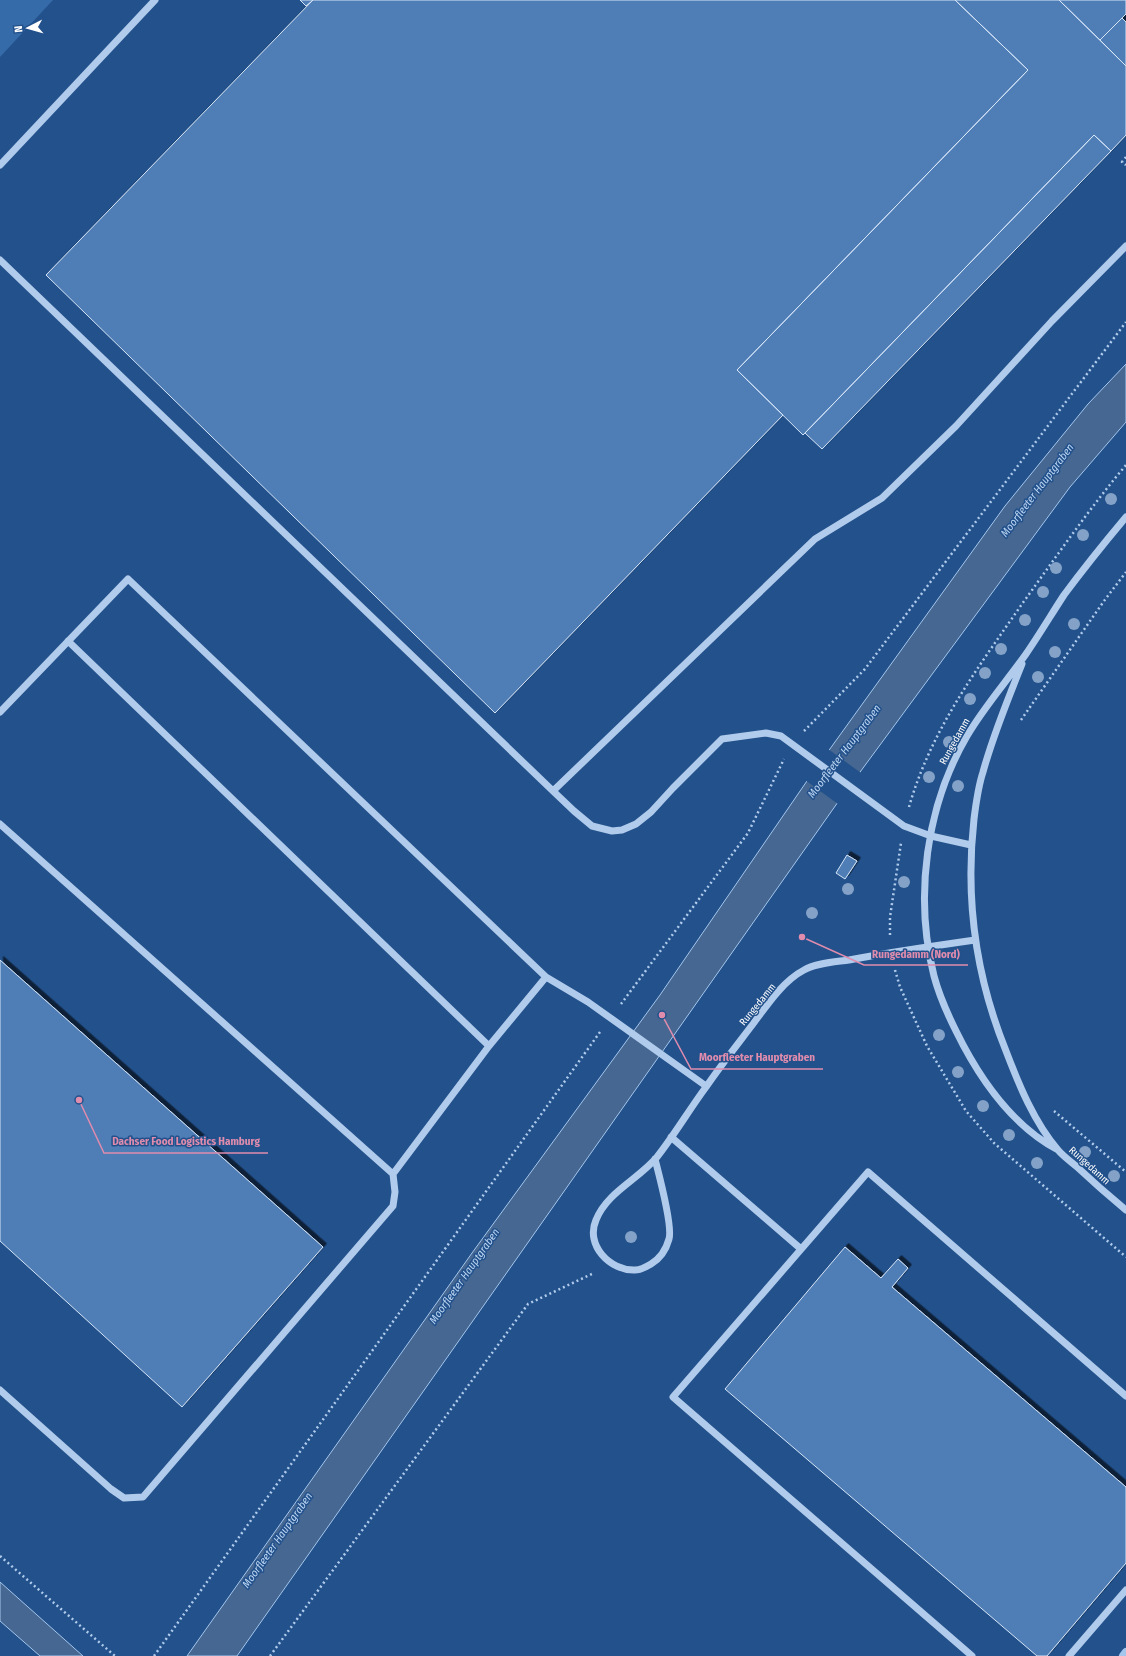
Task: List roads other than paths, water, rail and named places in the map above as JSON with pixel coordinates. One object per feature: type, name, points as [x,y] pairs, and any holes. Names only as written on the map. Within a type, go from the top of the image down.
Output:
[{"type":"street","points":[[0,165],[155,0]]},
{"type":"street","points":[[553,791],[815,539],[882,498],[956,426],[1052,321],[1126,246]]},
{"type":"street","points":[[0,260],[553,791],[592,826],[612,831],[622,830],[636,824],[651,812],[722,740],[766,733],[782,736],[904,826],[931,836],[971,845]]},
{"type":"street","name":"Rungedamm","points":[[1126,516],[1090,560],[1064,596],[1026,654],[983,712],[964,741],[943,786],[931,836],[926,873],[925,904],[934,977],[943,1004],[966,1051],[990,1088],[1022,1124],[1043,1142],[1058,1150],[1126,1210]]},
{"type":"street","points":[[0,712],[128,579],[546,977],[588,1002],[706,1086]]},
{"type":"street","points":[[68,641],[489,1046]]},
{"type":"street","name":"Rungedamm","points":[[1026,654],[1003,710],[982,772],[971,845],[972,907],[975,940],[981,972],[1001,1040],[1015,1075],[1031,1108],[1058,1150]]},
{"type":"street","points":[[0,824],[393,1174],[395,1192],[393,1206],[143,1496],[124,1498],[111,1489],[0,1390]]},
{"type":"street","name":"Rungedamm","points":[[655,1158],[668,1214],[670,1237],[662,1255],[658,1260],[644,1268],[634,1270],[622,1269],[604,1258],[598,1249],[594,1236],[595,1222],[602,1208],[655,1158],[706,1086],[763,1011],[790,979],[805,969],[820,965],[929,946],[975,940]]},
{"type":"street","points":[[393,1174],[489,1046],[546,977]]},
{"type":"street","points":[[671,1137],[801,1249]]},
{"type":"street","points":[[972,1656],[674,1397],[868,1172],[1126,1396]]},
{"type":"street","points":[[1069,1656],[1126,1590]]},
{"type":"water","points":[[1126,364],[1126,422],[1070,487],[838,802],[237,1656],[187,1656],[472,1253],[660,995],[809,778],[1005,506],[1088,404]]},
{"type":"water","points":[[0,1582],[83,1656],[40,1656],[0,1621]]},
{"type":"waterway","points":[[1123,1656],[1126,1652]]},
{"type":"place","name":"Rungedamm (Nord)","points":[[802,937]]},
{"type":"place","name":"Moorfleeter Hauptgraben","points":[[662,1015]]},
{"type":"place","name":"Dachser Food Logistics Hamburg","points":[[79,1100]]}]
